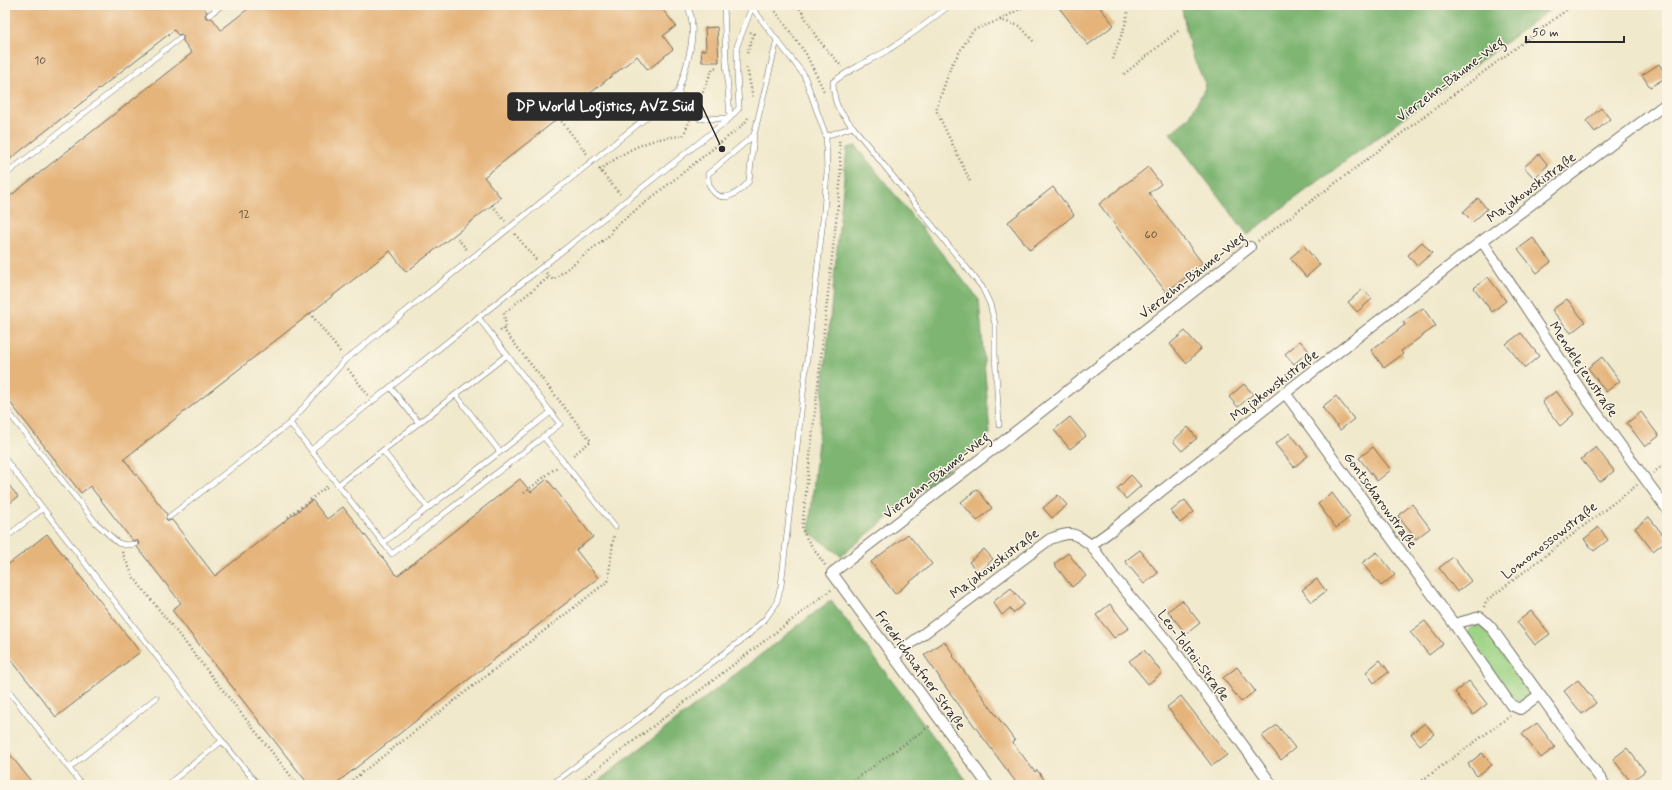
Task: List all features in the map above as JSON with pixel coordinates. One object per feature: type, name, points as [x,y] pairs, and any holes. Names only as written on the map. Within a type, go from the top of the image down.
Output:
[{"type":"street","name":"Majakowskistraße","points":[[894,656],[1050,539],[1063,534],[1076,534],[1091,545],[1112,530],[1285,393],[1482,241],[1667,103]]},
{"type":"street","name":"Mendelejewstraße","points":[[1482,241],[1588,401],[1667,509]]},
{"type":"street","name":"Vierzehn-Bäume-Weg","points":[[832,573],[1005,440],[1250,247]]},
{"type":"street","name":"Gontscharowstraße","points":[[1285,393],[1512,705],[1520,709]]},
{"type":"street","name":"Leo-Tolstoi-Straße","points":[[1091,545],[1113,576],[1172,647],[1272,785]]},
{"type":"street","name":"Friedrichshafner Straße","points":[[832,573],[988,785]]},
{"type":"street","points":[[1454,624],[1480,617],[1490,626],[1605,785]]},
{"type":"street","points":[[1520,709],[1540,694]]},
{"type":"lane","points":[[209,15],[222,5]]},
{"type":"lane","points":[[169,517],[290,423],[344,361],[678,92],[691,54],[692,26],[687,5]]},
{"type":"lane","points":[[724,5],[726,67],[730,118]]},
{"type":"lane","points":[[950,5],[915,32],[887,50],[846,72],[833,82],[834,99],[841,113],[982,288],[990,304],[995,324],[999,425]]},
{"type":"lane","points":[[551,785],[747,636],[765,620],[776,604],[785,565],[823,218],[827,172],[826,136],[804,75],[751,6]]},
{"type":"lane","points":[[311,450],[730,118],[739,108],[737,46],[751,6]]},
{"type":"lane","points":[[5,175],[180,38]]},
{"type":"lane","points":[[754,135],[708,174],[707,181],[709,188],[714,193],[720,196],[734,194],[749,181],[754,135],[777,40]]},
{"type":"lane","points":[[678,92],[700,119],[730,118]]},
{"type":"lane","points":[[826,136],[852,127]]},
{"type":"lane","points":[[290,423],[392,554],[560,424],[478,318]]},
{"type":"lane","points":[[338,485],[507,355]]},
{"type":"lane","points":[[390,387],[419,423]]},
{"type":"lane","points":[[456,395],[500,452]]},
{"type":"lane","points":[[5,408],[95,522],[118,542],[126,545],[135,544]]},
{"type":"lane","points":[[383,543],[551,412]]},
{"type":"lane","points":[[543,436],[616,527]]},
{"type":"lane","points":[[383,451],[428,508]]},
{"type":"lane","points":[[5,459],[222,741],[258,785]]},
{"type":"lane","points":[[5,538],[42,509]]},
{"type":"lane","points":[[5,686],[82,785]]},
{"type":"lane","points":[[69,768],[156,698]]},
{"type":"lane","points":[[167,785],[222,741]]},
{"type":"path","points":[[798,5],[817,38],[846,72]]},
{"type":"path","points":[[970,181],[936,110],[951,66],[973,30],[1000,20],[1027,5]]},
{"type":"path","points":[[1113,59],[1126,22],[1129,5]]},
{"type":"path","name":"Vierzehn-Bäume-Weg","points":[[1250,247],[1573,5]]},
{"type":"path","points":[[1000,20],[1020,26],[1034,42]]},
{"type":"path","points":[[1124,74],[1178,31]]},
{"type":"path","points":[[600,170],[633,148],[647,141],[666,137],[683,136],[713,68],[726,67]]},
{"type":"path","points":[[458,239],[473,258]]},
{"type":"path","points":[[493,337],[506,327],[504,313],[550,277]]},
{"type":"path","points":[[1649,476],[1667,462]]},
{"type":"path","points":[[288,517],[334,480]]},
{"type":"path","name":"Lomonossowstraße","points":[[1480,617],[1486,601],[1637,485]]},
{"type":"path","points":[[346,785],[608,581],[616,527]]},
{"type":"path","points":[[118,542],[134,578],[298,785]]},
{"type":"path","points":[[576,785],[840,583]]},
{"type":"path","points":[[1416,785],[1520,709]]},
{"type":"path","points":[[847,785],[940,719]]},
{"type":"green space","points":[[1181,5],[1556,5],[1248,235],[1170,133],[1189,118],[1206,86],[1191,52]]},
{"type":"green space","points":[[856,146],[979,300],[990,434],[841,556],[809,532],[847,148]]},
{"type":"green space","points":[[831,600],[970,785],[593,785]]},
{"type":"green space","points":[[1472,626],[1484,628],[1529,689],[1530,697],[1521,700],[1512,698],[1471,642],[1468,634]]},
{"type":"building","points":[[5,5],[201,5],[207,12],[205,15],[206,18],[212,18],[221,30],[253,5],[659,5],[676,26],[663,36],[673,49],[648,70],[637,56],[484,177],[501,198],[453,236],[406,272],[390,251],[124,459],[167,514],[166,519],[168,521],[172,520],[215,576],[312,500],[327,519],[343,507],[397,576],[520,479],[531,492],[547,479],[593,537],[576,550],[598,578],[334,785],[309,785],[172,610],[181,603],[137,547],[139,544],[138,541],[132,540],[90,486],[81,493],[5,396],[5,200],[192,53],[183,41],[183,36],[181,34],[178,35],[174,30],[5,163]]},
{"type":"building","points":[[1057,5],[1098,5],[1114,25],[1088,45]]},
{"type":"building","points":[[717,27],[719,62],[702,62],[701,50],[706,50],[705,28]]},
{"type":"building","points":[[1659,64],[1667,77],[1650,87],[1642,75]]},
{"type":"building","points":[[1601,108],[1610,119],[1595,132],[1586,121]]},
{"type":"building","points":[[1539,154],[1548,165],[1534,178],[1524,167]]},
{"type":"building","points":[[1148,167],[1161,184],[1149,193],[1203,264],[1166,292],[1099,204]]},
{"type":"building","points":[[1053,187],[1074,215],[1030,250],[1008,222]]},
{"type":"building","points":[[1478,198],[1487,209],[1473,222],[1463,212]]},
{"type":"building","points":[[1533,238],[1551,262],[1537,273],[1518,249]]},
{"type":"building","points":[[1422,242],[1432,253],[1417,266],[1408,255]]},
{"type":"building","points":[[1304,246],[1320,265],[1306,277],[1290,258]]},
{"type":"building","points":[[1488,277],[1506,301],[1492,312],[1474,288]]},
{"type":"building","points":[[1363,289],[1372,299],[1357,312],[1348,302]]},
{"type":"building","points":[[1567,299],[1585,322],[1571,333],[1552,310]]},
{"type":"building","points":[[1423,308],[1436,326],[1401,351],[1403,354],[1384,368],[1371,350],[1405,325],[1403,322]]},
{"type":"building","points":[[1185,331],[1201,349],[1186,363],[1170,344]]},
{"type":"building","points":[[1521,333],[1539,356],[1525,368],[1506,344]]},
{"type":"building","points":[[1300,341],[1309,351],[1294,364],[1285,354]]},
{"type":"building","points":[[1602,357],[1620,381],[1606,392],[1588,368]]},
{"type":"building","points":[[1244,384],[1253,394],[1238,407],[1229,397]]},
{"type":"building","points":[[1556,391],[1574,414],[1560,426],[1542,402]]},
{"type":"building","points":[[1336,396],[1354,419],[1340,430],[1322,407]]},
{"type":"building","points":[[1641,412],[1659,436],[1645,447],[1627,423]]},
{"type":"building","points":[[1070,417],[1086,436],[1070,449],[1054,430]]},
{"type":"building","points":[[1188,427],[1197,438],[1182,451],[1173,441]]},
{"type":"building","points":[[1290,433],[1308,456],[1294,467],[1275,444]]},
{"type":"building","points":[[1373,447],[1391,470],[1377,481],[1359,458]]},
{"type":"building","points":[[1596,447],[1614,471],[1600,482],[1581,459]]},
{"type":"building","points":[[1131,475],[1141,486],[1126,499],[1117,489]]},
{"type":"building","points":[[5,480],[18,497],[5,507]]},
{"type":"building","points":[[977,489],[992,508],[977,521],[961,502]]},
{"type":"building","points":[[1332,493],[1350,517],[1336,528],[1318,504]]},
{"type":"building","points":[[1058,495],[1067,505],[1052,518],[1043,508]]},
{"type":"building","points":[[1185,500],[1194,512],[1180,523],[1171,511]]},
{"type":"building","points":[[1412,504],[1430,528],[1416,539],[1398,516]]},
{"type":"building","points":[[1649,517],[1667,540],[1653,551],[1635,528]]},
{"type":"building","points":[[1599,527],[1608,540],[1594,551],[1584,539]]},
{"type":"building","points":[[47,534],[140,652],[56,717],[5,652],[5,567]]},
{"type":"building","points":[[908,534],[932,564],[895,594],[871,562]]},
{"type":"building","points":[[984,549],[993,559],[979,573],[969,562]]},
{"type":"building","points":[[1140,550],[1158,573],[1144,584],[1125,561]]},
{"type":"building","points":[[1377,552],[1395,575],[1381,586],[1362,563]]},
{"type":"building","points":[[1068,553],[1086,576],[1072,587],[1054,564]]},
{"type":"building","points":[[1453,557],[1471,581],[1457,592],[1439,568]]},
{"type":"building","points":[[1317,579],[1326,591],[1312,602],[1302,590]]},
{"type":"building","points":[[1011,588],[1024,604],[1013,613],[1010,608],[1002,615],[993,602]]},
{"type":"building","points":[[1182,600],[1200,623],[1186,634],[1168,611]]},
{"type":"building","points":[[1110,604],[1129,628],[1114,638],[1096,615]]},
{"type":"building","points":[[1531,611],[1550,634],[1535,645],[1517,622]]},
{"type":"building","points":[[1425,621],[1443,644],[1429,655],[1410,632]]},
{"type":"building","points":[[944,641],[954,655],[953,656],[1015,741],[1013,743],[1035,772],[1037,770],[1048,785],[1018,785],[939,678],[924,655]]},
{"type":"building","points":[[1144,650],[1162,673],[1148,684],[1129,661]]},
{"type":"building","points":[[1380,660],[1389,672],[1374,683],[1366,672]]},
{"type":"building","points":[[1237,667],[1255,691],[1241,702],[1223,678]]},
{"type":"building","points":[[1578,680],[1596,703],[1582,714],[1564,691]]},
{"type":"building","points":[[1469,681],[1487,704],[1473,715],[1455,692]]},
{"type":"building","points":[[1181,696],[1227,755],[1212,766],[1167,707]]},
{"type":"building","points":[[1425,723],[1434,734],[1420,745],[1411,734]]},
{"type":"building","points":[[1537,723],[1555,747],[1541,758],[1522,734]]},
{"type":"building","points":[[1277,725],[1295,748],[1281,760],[1262,736]]},
{"type":"building","points":[[5,748],[34,785],[5,785]]},
{"type":"building","points":[[1627,748],[1645,771],[1631,782],[1613,759]]},
{"type":"building","points":[[1482,753],[1492,765],[1477,776],[1468,764]]},
{"type":"place","name":"DP World Logistics, AVZ Süd","points":[[722,149]]}]
